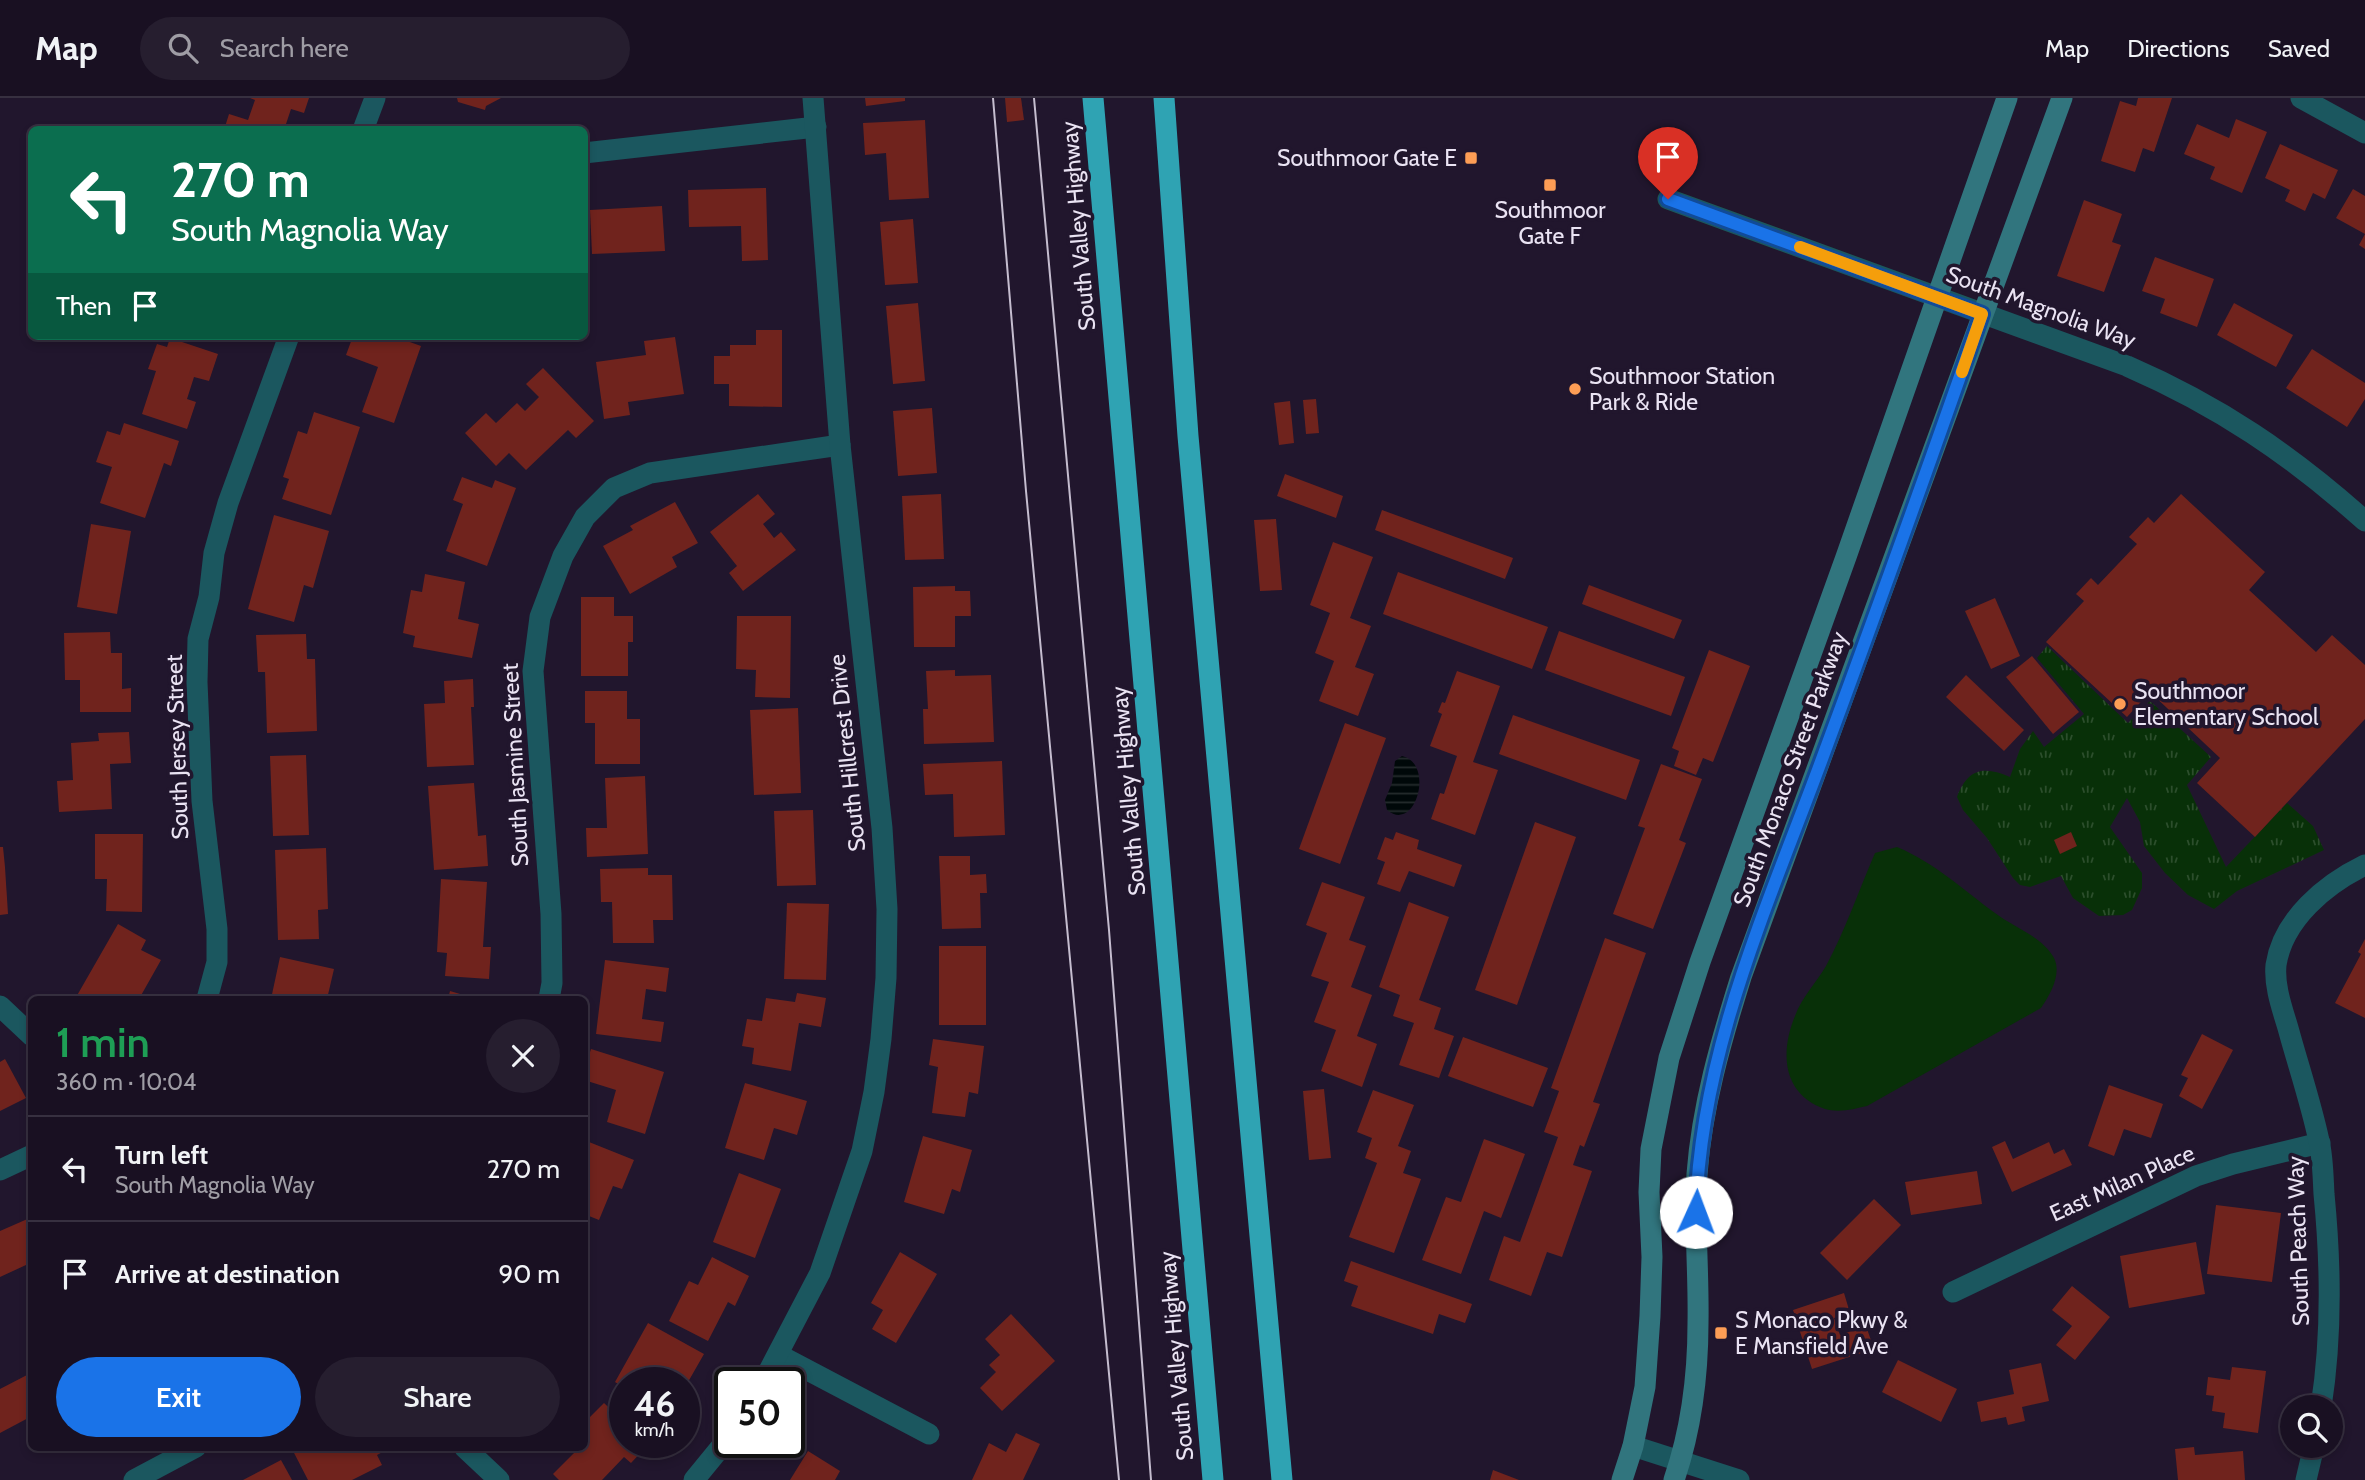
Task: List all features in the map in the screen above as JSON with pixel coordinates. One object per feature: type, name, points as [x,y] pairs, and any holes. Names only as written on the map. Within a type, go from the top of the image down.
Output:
[{"type":"highway","name":"South Valley Highway","points":[[1093,98],[1213,1480]]},
{"type":"highway","points":[[1164,98],[1188,436],[1282,1480]]},
{"type":"main road","name":"South Monaco Street Parkway","points":[[1622,1480],[1633,1446],[1645,1387],[1652,1257],[1649,1173],[1664,1077],[1700,962],[2007,98]]},
{"type":"main road","name":"South Monaco Street Parkway","points":[[1677,1471],[1697,1366],[1699,1323],[1696,1212],[1699,1152],[1709,1090],[1721,1042],[1741,977],[2062,98]]},
{"type":"street","points":[[364,126],[375,98]]},
{"type":"street","name":"South Hillcrest Drive","points":[[772,1367],[820,1273],[862,1151],[876,1079],[886,978],[887,909],[882,828],[840,445],[813,98]]},
{"type":"street","points":[[2301,98],[2365,133]]},
{"type":"street","points":[[588,153],[816,127]]},
{"type":"street","name":"South Magnolia Way","points":[[1668,199],[2127,366],[2186,392],[2272,446],[2365,521]]},
{"type":"street","name":"South Jersey Street","points":[[208,996],[217,962],[217,929],[202,801],[198,639],[209,597],[214,553],[229,503],[288,340]]},
{"type":"street","name":"South Jasmine Street","points":[[550,996],[551,914],[533,671],[540,617],[564,556],[585,517],[614,488],[650,473],[840,445]]},
{"type":"street","name":"South Peach Way","points":[[2323,1395],[2328,1354],[2329,1239],[2320,1143],[2278,993],[2276,965],[2285,940],[2300,913],[2321,892],[2365,865]]},
{"type":"street","points":[[0,1006],[28,1032]]},
{"type":"street","name":"East Milan Place","points":[[1952,1292],[2196,1176],[2320,1143]]},
{"type":"street","points":[[0,1170],[28,1157]]},
{"type":"street","points":[[779,1355],[929,1434]]},
{"type":"street","points":[[1633,1446],[1677,1471],[1739,1480]]},
{"type":"street","points":[[134,1480],[188,1451]]},
{"type":"street","points":[[468,1451],[499,1480]]},
{"type":"street","points":[[694,1480],[714,1456]]},
{"type":"street","points":[[2306,1480],[2311,1458]]},
{"type":"green space","points":[[2047,646],[2128,723],[2150,701],[2211,757],[2187,785],[2226,867],[2287,803],[2313,826],[2324,850],[2237,891],[2214,909],[2188,895],[2165,873],[2144,846],[2140,822],[2127,798],[2110,827],[2142,873],[2142,888],[2132,910],[2123,915],[2099,916],[2073,898],[2061,876],[2030,887],[2020,885],[1987,838],[1963,810],[1957,797],[1966,780],[1978,772],[1992,771],[2010,777],[2020,749],[2033,731],[2044,747],[2084,714],[2037,658]]},
{"type":"green space","points":[[1897,847],[1936,869],[1995,913],[2043,944],[2054,958],[2056,977],[2041,1008],[1867,1106],[1841,1111],[1825,1109],[1800,1093],[1793,1082],[1787,1057],[1790,1030],[1801,1003],[1833,953],[1875,853]]},
{"type":"shaded area","points":[[1402,756],[1412,761],[1418,771],[1418,795],[1406,813],[1397,815],[1387,810],[1385,800],[1392,783],[1395,761]]},
{"type":"building","points":[[250,98],[309,98],[304,113],[291,109],[285,126],[225,126],[229,114],[248,120],[255,100]]},
{"type":"building","points":[[457,98],[501,98],[486,106],[485,110],[458,102]]},
{"type":"building","points":[[865,98],[905,98],[905,101],[866,106]]},
{"type":"building","points":[[1005,98],[1021,98],[1024,120],[1007,122]]},
{"type":"building","points":[[2138,98],[2172,98],[2154,152],[2143,148],[2135,172],[2101,161],[2120,101],[2136,106]]},
{"type":"building","points":[[2236,119],[2267,132],[2242,193],[2210,179],[2215,167],[2184,154],[2197,124],[2229,138]]},
{"type":"building","points":[[925,120],[929,198],[889,200],[886,153],[865,155],[863,123]]},
{"type":"building","points":[[2280,144],[2338,170],[2325,199],[2313,193],[2305,211],[2285,201],[2290,190],[2265,178]]},
{"type":"building","points":[[766,188],[768,260],[742,261],[741,226],[689,227],[688,190]]},
{"type":"building","points":[[2353,189],[2365,196],[2365,234],[2336,218]]},
{"type":"building","points":[[2084,200],[2122,214],[2112,242],[2121,245],[2104,292],[2057,276]]},
{"type":"building","points":[[662,206],[665,251],[592,254],[590,210]]},
{"type":"building","points":[[913,219],[918,283],[885,285],[880,222]]},
{"type":"building","points":[[2365,234],[2365,249],[2359,245]]},
{"type":"building","points":[[2155,257],[2214,279],[2197,327],[2160,313],[2165,299],[2142,291]]},
{"type":"building","points":[[918,303],[925,381],[893,384],[886,306]]},
{"type":"building","points":[[2234,303],[2293,335],[2276,367],[2217,335]]},
{"type":"building","points":[[756,330],[782,330],[782,407],[729,406],[729,384],[714,384],[714,356],[730,356],[730,345],[756,345]]},
{"type":"building","points":[[675,337],[684,394],[628,402],[630,415],[604,419],[596,362],[646,355],[644,341]]},
{"type":"building","points":[[169,340],[176,340],[218,354],[209,381],[194,377],[187,399],[196,402],[187,429],[142,414],[156,371],[148,369],[157,344],[167,347]]},
{"type":"building","points":[[352,340],[404,340],[421,346],[394,423],[362,412],[378,367],[346,355]]},
{"type":"building","points":[[2312,349],[2365,383],[2365,399],[2347,427],[2286,388]]},
{"type":"building","points":[[543,368],[594,421],[576,438],[568,430],[526,470],[509,453],[496,466],[465,433],[486,413],[496,423],[517,403],[525,411],[539,397],[526,384]]},
{"type":"building","points":[[1316,399],[1319,433],[1306,434],[1303,400]]},
{"type":"building","points":[[1290,401],[1294,443],[1279,445],[1274,403]]},
{"type":"building","points":[[932,408],[937,473],[898,476],[893,411]]},
{"type":"building","points":[[314,412],[360,427],[331,515],[282,499],[289,479],[283,477],[298,431],[307,434]]},
{"type":"building","points":[[124,423],[179,441],[171,466],[164,463],[145,518],[100,503],[112,467],[96,462],[107,431],[120,435]]},
{"type":"building","points":[[1285,474],[1343,496],[1336,518],[1277,496]]},
{"type":"building","points":[[462,477],[492,488],[495,480],[516,488],[487,566],[446,551],[463,504],[453,500]]},
{"type":"building","points":[[758,494],[775,514],[763,524],[774,538],[781,532],[796,550],[743,591],[729,573],[737,566],[710,532]]},
{"type":"building","points":[[941,494],[944,559],[905,560],[902,496]]},
{"type":"building","points":[[2181,494],[2265,572],[2249,590],[2316,652],[2332,635],[2365,665],[2365,719],[2255,837],[2197,783],[2220,758],[2150,692],[2127,717],[2046,642],[2084,601],[2076,594],[2091,578],[2098,585],[2137,544],[2129,537],[2148,517],[2154,523]]},
{"type":"building","points":[[675,502],[698,543],[672,557],[677,567],[630,594],[603,546],[633,530],[630,526]]},
{"type":"building","points":[[1382,510],[1513,558],[1505,579],[1375,530]]},
{"type":"building","points":[[274,515],[329,531],[313,588],[304,585],[294,622],[248,609]]},
{"type":"building","points":[[1276,519],[1282,590],[1260,591],[1254,520]]},
{"type":"building","points":[[91,524],[131,531],[117,614],[77,607]]},
{"type":"building","points":[[1333,542],[1373,557],[1350,618],[1371,626],[1355,667],[1374,674],[1358,716],[1319,701],[1334,661],[1315,653],[1330,613],[1310,605]]},
{"type":"building","points":[[1398,572],[1548,627],[1532,669],[1383,614]]},
{"type":"building","points":[[425,574],[465,582],[458,619],[479,624],[472,658],[413,647],[415,636],[403,633],[411,590],[422,592]]},
{"type":"building","points":[[1589,585],[1682,620],[1674,639],[1582,604]]},
{"type":"building","points":[[955,586],[955,591],[970,591],[971,616],[955,616],[955,647],[914,647],[913,587]]},
{"type":"building","points":[[581,597],[614,597],[614,616],[633,616],[633,642],[628,642],[628,676],[581,676]]},
{"type":"building","points":[[1995,598],[2020,656],[1991,669],[1965,611]]},
{"type":"building","points":[[737,616],[791,616],[790,698],[755,697],[756,670],[736,669]]},
{"type":"building","points":[[1559,631],[1685,677],[1671,716],[1545,670]]},
{"type":"building","points":[[110,632],[111,653],[122,653],[122,689],[131,688],[131,712],[80,712],[80,680],[65,680],[64,633]]},
{"type":"building","points":[[306,634],[307,659],[315,659],[317,731],[267,733],[265,672],[258,672],[256,635]]},
{"type":"building","points":[[1709,650],[1750,666],[1713,762],[1703,758],[1696,775],[1674,766],[1679,751],[1672,748]]},
{"type":"building","points":[[2032,656],[2079,712],[2053,734],[2006,677]]},
{"type":"building","points":[[955,670],[955,676],[991,675],[994,742],[924,744],[923,709],[928,709],[926,671]]},
{"type":"building","points":[[1457,671],[1500,686],[1473,762],[1498,770],[1475,835],[1431,819],[1440,793],[1444,794],[1457,756],[1430,746],[1442,714],[1438,712],[1442,702],[1445,703]]},
{"type":"building","points":[[1966,675],[2024,730],[2004,751],[1946,697]]},
{"type":"building","points":[[473,679],[474,707],[471,707],[474,765],[427,767],[424,704],[445,703],[444,681]]},
{"type":"building","points":[[585,691],[627,691],[627,719],[640,719],[640,764],[595,764],[595,723],[585,723]]},
{"type":"building","points":[[798,708],[801,793],[754,795],[750,710]]},
{"type":"building","points":[[1513,715],[1640,760],[1626,800],[1499,754]]},
{"type":"building","points":[[1345,723],[1386,738],[1340,864],[1299,849]]},
{"type":"building","points":[[129,732],[131,763],[110,764],[112,809],[59,812],[57,781],[73,780],[71,743],[99,741],[98,733]]},
{"type":"building","points":[[306,755],[309,835],[273,836],[270,756]]},
{"type":"building","points":[[1002,761],[1005,835],[954,837],[953,794],[925,795],[923,764]]},
{"type":"building","points":[[1661,764],[1702,779],[1679,840],[1686,843],[1653,929],[1613,914],[1645,828],[1638,826]]},
{"type":"building","points":[[645,776],[648,854],[587,857],[586,828],[607,828],[605,778]]},
{"type":"building","points":[[474,783],[478,836],[486,835],[488,866],[434,870],[428,786]]},
{"type":"building","points":[[813,810],[816,885],[777,886],[774,811]]},
{"type":"building","points":[[1535,822],[1576,837],[1517,1005],[1475,990]]},
{"type":"building","points":[[1396,832],[1419,840],[1417,849],[1462,865],[1454,887],[1409,871],[1400,892],[1377,884],[1385,862],[1377,859],[1385,837],[1393,840]]},
{"type":"building","points":[[2071,832],[2077,846],[2060,854],[2054,840]]},
{"type":"building","points":[[95,834],[143,834],[142,912],[106,911],[107,879],[95,879]]},
{"type":"building","points":[[0,847],[3,847],[8,914],[0,915]]},
{"type":"building","points":[[326,848],[328,909],[318,910],[319,939],[278,940],[275,850]]},
{"type":"building","points":[[939,856],[970,856],[970,875],[986,874],[987,893],[980,893],[981,928],[942,929]]},
{"type":"building","points":[[648,868],[648,875],[672,875],[673,920],[653,920],[654,943],[613,943],[612,902],[601,902],[600,869]]},
{"type":"building","points":[[441,879],[487,882],[483,947],[491,947],[489,979],[445,976],[447,953],[437,952]]},
{"type":"building","points":[[1322,882],[1365,897],[1349,940],[1366,946],[1351,987],[1372,995],[1357,1036],[1377,1044],[1362,1087],[1321,1071],[1336,1030],[1314,1022],[1329,982],[1311,976],[1327,933],[1306,925]]},
{"type":"building","points":[[1409,902],[1449,917],[1419,1000],[1441,1008],[1434,1029],[1454,1036],[1439,1078],[1399,1065],[1414,1023],[1393,1016],[1400,995],[1379,987]]},
{"type":"building","points":[[787,903],[829,904],[826,980],[784,979]]},
{"type":"building","points":[[118,924],[146,940],[141,950],[161,960],[141,996],[77,996]]},
{"type":"building","points":[[1605,938],[1646,953],[1593,1102],[1600,1104],[1584,1147],[1580,1145],[1573,1165],[1592,1171],[1562,1257],[1547,1252],[1531,1296],[1489,1280],[1504,1236],[1520,1242],[1558,1137],[1544,1132],[1559,1091],[1551,1088]]},
{"type":"building","points":[[2365,939],[2365,1018],[2335,1003],[2361,954],[2358,952]]},
{"type":"building","points":[[939,946],[986,946],[986,1025],[939,1025]]},
{"type":"building","points":[[280,957],[334,969],[328,996],[272,996]]},
{"type":"building","points":[[605,960],[669,968],[666,992],[646,989],[642,1019],[664,1022],[661,1042],[596,1034]]},
{"type":"building","points":[[450,991],[467,996],[449,996]]},
{"type":"building","points":[[797,993],[826,998],[821,1027],[799,1023],[791,1071],[752,1064],[754,1048],[742,1046],[747,1019],[762,1021],[766,998],[795,1002]]},
{"type":"building","points":[[2202,1034],[2233,1050],[2202,1109],[2179,1096],[2188,1078],[2181,1075]]},
{"type":"building","points":[[1463,1037],[1548,1068],[1533,1107],[1448,1076]]},
{"type":"building","points":[[933,1039],[984,1046],[978,1094],[969,1092],[965,1117],[932,1113],[938,1067],[929,1065]]},
{"type":"building","points":[[591,1049],[664,1072],[645,1134],[607,1122],[616,1090],[588,1081],[588,1058]]},
{"type":"building","points":[[5,1059],[26,1098],[0,1111],[0,1062]]},
{"type":"building","points":[[745,1083],[807,1101],[797,1135],[774,1128],[764,1160],[725,1148]]},
{"type":"building","points":[[2109,1085],[2163,1104],[2151,1138],[2124,1129],[2114,1156],[2088,1146]]},
{"type":"building","points":[[1324,1089],[1331,1158],[1309,1160],[1303,1091]]},
{"type":"building","points":[[1373,1090],[1414,1105],[1398,1146],[1411,1151],[1403,1173],[1421,1179],[1394,1253],[1349,1237],[1377,1163],[1365,1158],[1372,1138],[1357,1132]]},
{"type":"building","points":[[923,1136],[972,1150],[960,1192],[952,1189],[944,1214],[904,1202]]},
{"type":"building","points":[[1484,1139],[1525,1154],[1501,1218],[1484,1211],[1461,1274],[1422,1260],[1446,1197],[1461,1202]]},
{"type":"building","points":[[2005,1141],[2013,1159],[2049,1142],[2054,1154],[2064,1149],[2072,1165],[2012,1192],[1992,1147]]},
{"type":"building","points":[[588,1142],[634,1160],[622,1189],[613,1186],[599,1220],[588,1216]]},
{"type":"building","points":[[1977,1171],[1982,1204],[1911,1215],[1905,1182]]},
{"type":"building","points":[[739,1173],[781,1189],[755,1258],[713,1242]]},
{"type":"building","points":[[1874,1199],[1901,1225],[1847,1280],[1820,1253]]},
{"type":"building","points":[[2216,1205],[2281,1213],[2272,1282],[2207,1274]]},
{"type":"building","points":[[28,1219],[28,1269],[26,1265],[0,1277],[0,1231]]},
{"type":"building","points":[[2196,1242],[2205,1294],[2129,1308],[2120,1256]]},
{"type":"building","points":[[900,1252],[937,1274],[896,1343],[872,1329],[883,1310],[871,1303]]},
{"type":"building","points":[[712,1257],[749,1276],[735,1306],[728,1302],[708,1341],[669,1321],[689,1281],[698,1285]]},
{"type":"building","points":[[1351,1261],[1472,1304],[1465,1323],[1439,1314],[1433,1334],[1351,1306],[1358,1286],[1344,1281]]},
{"type":"building","points":[[2072,1286],[2110,1317],[2075,1360],[2056,1345],[2072,1326],[2052,1310]]},
{"type":"building","points":[[1844,1293],[1850,1313],[1834,1318],[1840,1335],[1866,1326],[1874,1349],[1812,1369],[1793,1310]]},
{"type":"building","points":[[1011,1314],[1055,1361],[1002,1411],[980,1388],[996,1372],[989,1365],[1000,1355],[985,1339]]},
{"type":"building","points":[[648,1323],[704,1354],[697,1367],[623,1367]]},
{"type":"building","points":[[1898,1360],[1957,1389],[1941,1422],[1882,1392]]},
{"type":"building","points":[[2041,1363],[2049,1401],[2022,1407],[2025,1421],[2008,1425],[2006,1417],[1981,1422],[1977,1402],[2014,1394],[2009,1370]]},
{"type":"building","points":[[2232,1367],[2266,1371],[2258,1433],[2223,1428],[2225,1413],[2212,1411],[2214,1396],[2206,1395],[2208,1377],[2230,1380]]},
{"type":"building","points":[[27,1375],[28,1377],[28,1418],[0,1433],[0,1389]]},
{"type":"building","points":[[604,1403],[609,1408],[609,1458],[623,1458],[602,1480],[559,1480],[553,1474],[576,1451],[588,1451],[588,1419]]},
{"type":"building","points":[[1016,1433],[1040,1444],[1023,1480],[972,1480],[989,1443],[1006,1452]]},
{"type":"building","points":[[2194,1447],[2195,1455],[2243,1451],[2245,1480],[2178,1480],[2175,1449]]},
{"type":"building","points":[[293,1451],[384,1451],[377,1455],[382,1465],[352,1480],[308,1480]]},
{"type":"building","points":[[808,1451],[840,1471],[835,1480],[790,1480]]},
{"type":"building","points":[[281,1460],[292,1480],[243,1480]]},
{"type":"building","points":[[1493,1470],[1519,1480],[1490,1480]]},
{"type":"tram line","points":[[993,98],[1026,491],[1119,1480]]},
{"type":"tram line","points":[[1034,98],[1109,930],[1151,1480]]},
{"type":"slow traffic","points":[[1800,247],[1982,314],[1962,372]]},
{"type":"place","name":"Southmoor Gate E","points":[[1471,158]]},
{"type":"place","name":"Southmoor Gate F","points":[[1550,185]]},
{"type":"place","name":"Southmoor Station Park & Ride","points":[[1575,389]]},
{"type":"place","name":"Southmoor Elementary School","points":[[2120,704]]},
{"type":"place","name":"S Monaco Pkwy & E Mansfield Ave","points":[[1721,1333]]},
{"type":"route","points":[[1668,199],[1982,314],[1726,1024],[1703,1122],[1696,1212]]}]
